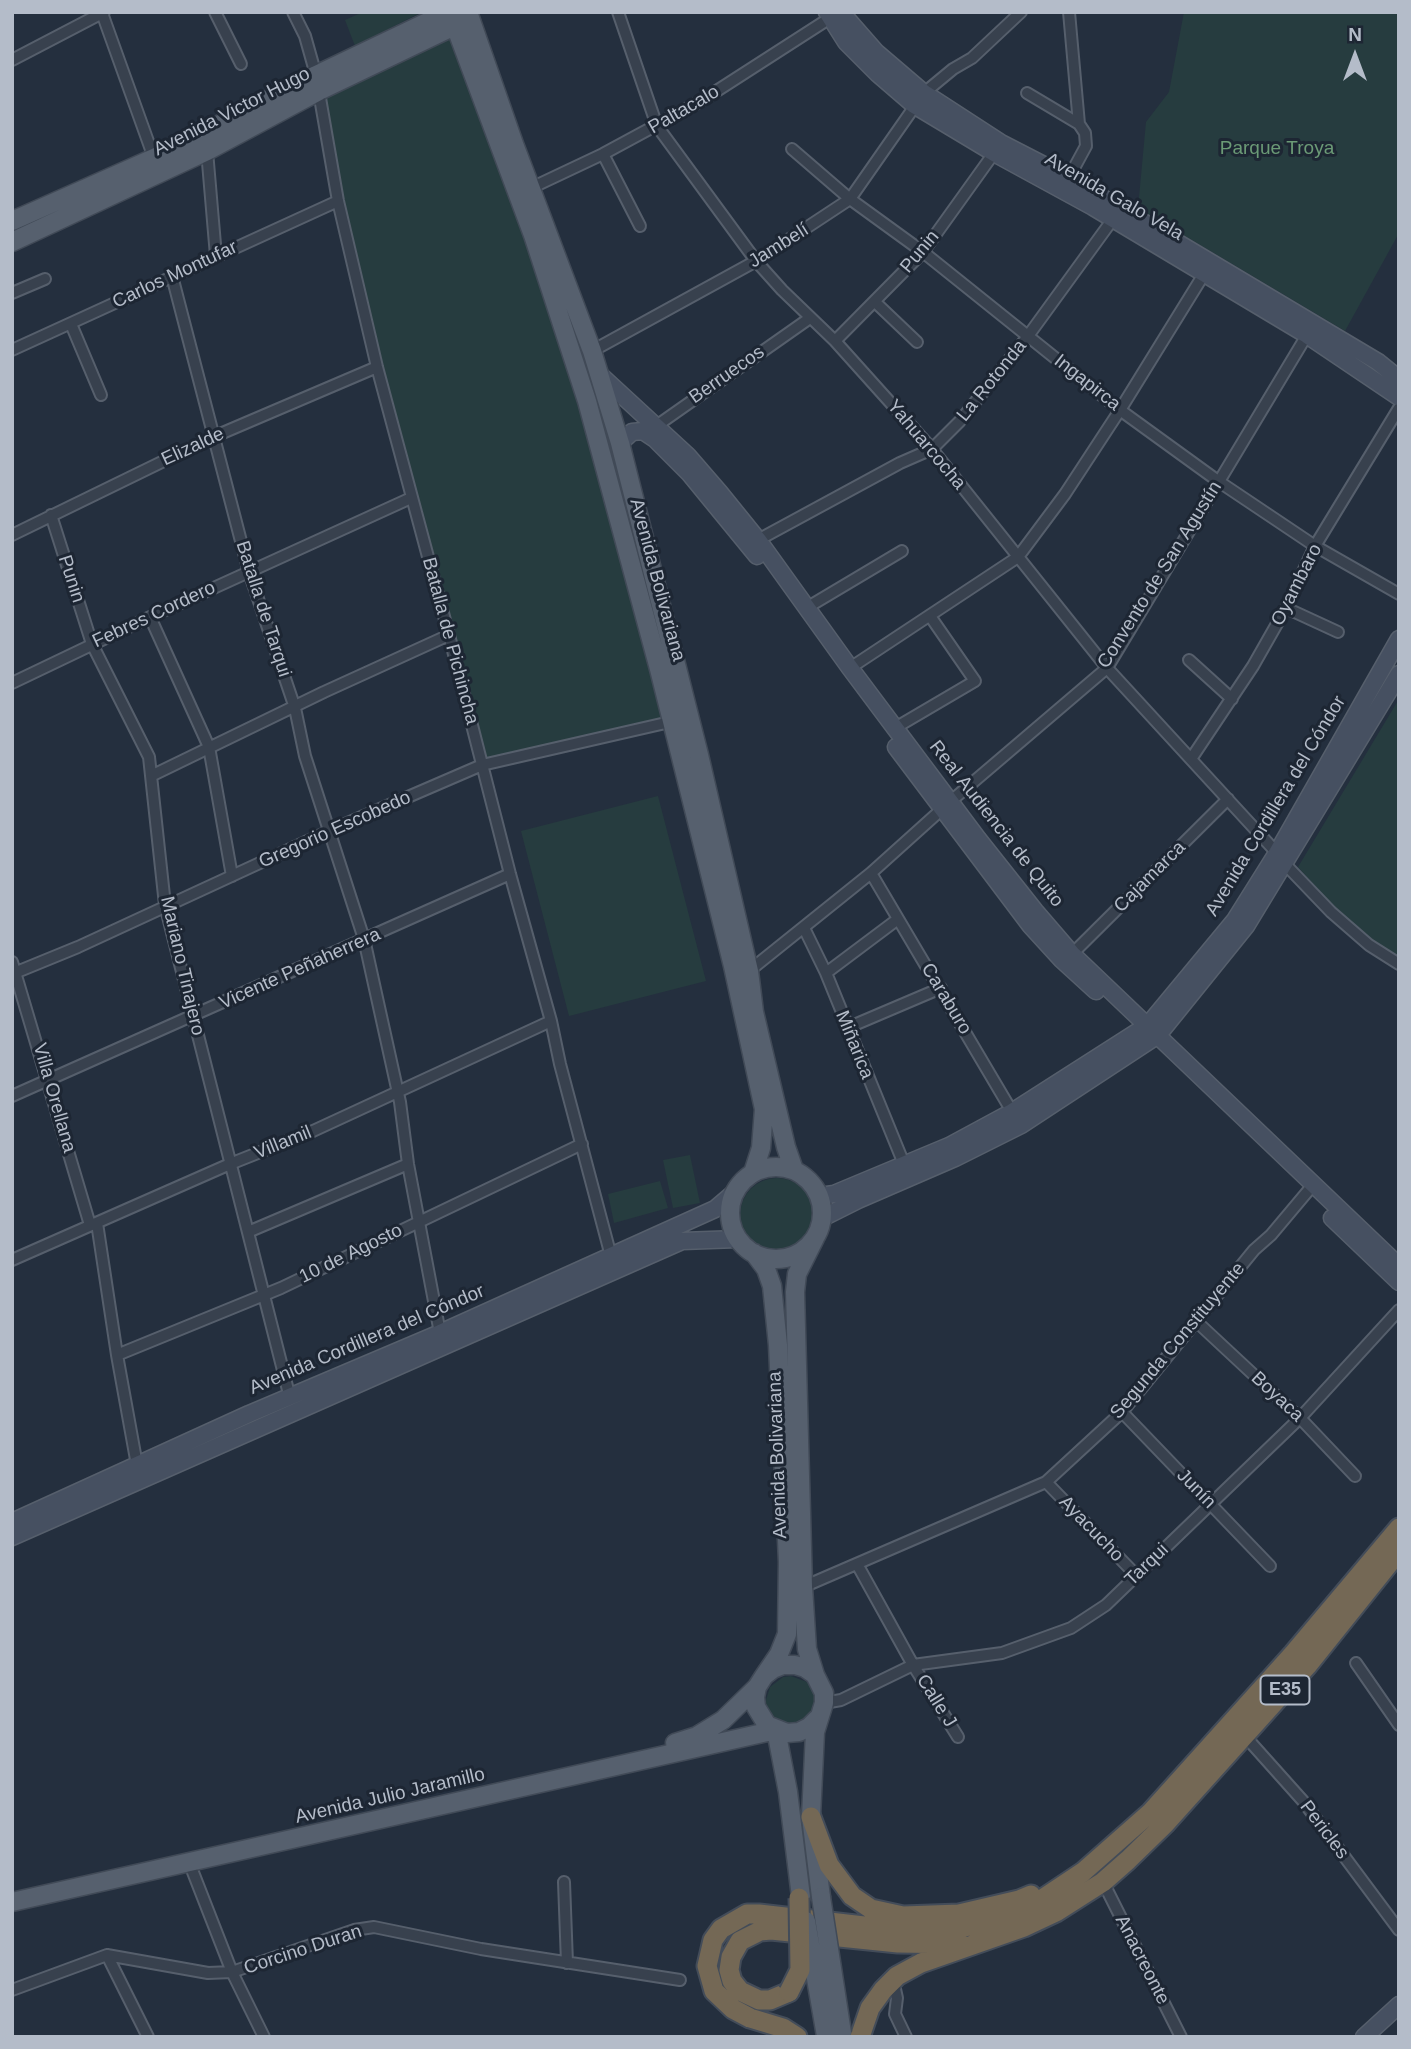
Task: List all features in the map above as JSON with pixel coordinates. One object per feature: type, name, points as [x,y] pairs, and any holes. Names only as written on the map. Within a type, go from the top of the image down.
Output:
[{"type":"highway","name":"E35","points":[[1083,1872],[1151,1812],[1293,1654],[1399,1528]]},
{"type":"highway","name":"E35","points":[[976,1944],[1056,1912],[1103,1882],[1164,1824],[1307,1666],[1399,1551]]},
{"type":"highway","points":[[811,1817],[829,1865],[852,1896],[871,1909],[903,1916],[959,1914],[1019,1900],[1083,1872]]},
{"type":"highway","points":[[797,2037],[783,2028],[750,2018],[733,2009],[714,1991],[707,1966],[709,1954],[721,1929],[732,1921],[747,1914],[758,1913],[908,1930],[987,1924],[1026,1910],[1083,1872]]},
{"type":"highway","points":[[800,1892],[800,1970],[789,1992],[770,2000],[759,2000],[740,1991],[732,1981],[729,1970],[731,1956],[740,1941],[760,1931],[771,1930],[898,1943],[976,1944]]},
{"type":"highway","points":[[839,2036],[870,2008],[893,1980],[921,1963],[976,1944]]},
{"type":"main road","name":"Avenida Galo Vela","points":[[833,14],[876,52],[919,99],[994,153],[1066,183],[1113,219],[1307,335],[1399,397]]},
{"type":"main road","name":"Avenida Victor Hugo","points":[[12,221],[459,16]]},
{"type":"main road","name":"Avenida Bolivariana","points":[[459,16],[530,188],[592,351],[620,443],[699,755],[786,1147],[794,1170],[809,1180],[820,1196],[822,1218],[816,1238],[797,1274],[795,1292],[803,1587],[807,1649],[814,1675],[820,1683],[821,1711],[811,1817],[839,2036]]},
{"type":"main road","name":"Avenida Bolivariana","points":[[459,16],[587,401],[659,669],[670,722],[733,966],[764,1109],[761,1148],[753,1172],[742,1181],[735,1192]]},
{"type":"main road","name":"Avenida Victor Hugo","points":[[12,242],[207,151],[317,83]]},
{"type":"main road","name":"Avenida Galo Vela","points":[[919,99],[1001,143],[1378,362],[1399,379]]},
{"type":"main road","name":"Real Audiencia de Quito","points":[[599,374],[689,473],[756,554],[946,806],[1030,925],[1062,960],[1149,1032]]},
{"type":"main road","name":"Real Audiencia de Quito","points":[[651,430],[688,456],[758,540],[895,728],[946,806],[1035,912],[1072,954],[1310,1189],[1399,1282]]},
{"type":"main road","points":[[620,443],[632,432],[651,430]]},
{"type":"main road","name":"Avenida Cordillera del Cóndor","points":[[1280,858],[1399,639]]},
{"type":"main road","name":"Avenida Cordillera del Cóndor","points":[[822,1218],[955,1158],[1149,1032],[1280,858],[1399,674]]},
{"type":"main road","name":"Avenida Cordillera del Cóndor","points":[[820,1196],[834,1194],[1017,1119]]},
{"type":"main road","points":[[753,1172],[766,1167],[794,1170]]},
{"type":"main road","name":"Real Audiencia de Quito","points":[[1310,1189],[1399,1266]]},
{"type":"main road","points":[[735,1192],[730,1216],[738,1239]]},
{"type":"main road","name":"Avenida Cordillera del Cóndor","points":[[12,1537],[613,1262],[715,1209],[735,1192]]},
{"type":"main road","points":[[754,1253],[776,1259],[787,1258],[808,1247],[816,1238]]},
{"type":"main road","name":"Avenida Bolivariana","points":[[738,1239],[754,1253],[766,1269],[773,1298],[778,1345],[788,1562],[787,1634],[779,1654],[761,1681]]},
{"type":"main road","name":"Avenida Cordillera del Cóndor","points":[[12,1522],[249,1414],[613,1262],[682,1241],[738,1239]]},
{"type":"main road","points":[[814,1675],[805,1668],[783,1665],[773,1669],[761,1681],[755,1697],[761,1717],[776,1730],[787,1733],[799,1732],[809,1727],[821,1711]]},
{"type":"main road","name":"Avenida Julio Jaramillo","points":[[12,1891],[665,1746],[697,1736],[723,1720],[761,1681]]},
{"type":"main road","points":[[776,1730],[788,1792],[800,1892],[839,2036]]},
{"type":"main road","name":"Avenida Julio Jaramillo","points":[[12,1902],[776,1730]]},
{"type":"main road","points":[[1364,2037],[1399,2006]]},
{"type":"street","points":[[215,12],[241,64]]},
{"type":"street","name":"Batalla de Pichincha","points":[[293,12],[304,36],[317,83],[338,201],[377,367],[613,1262]]},
{"type":"street","name":"Yahuarcocha","points":[[618,12],[657,126],[756,261],[835,341],[932,449],[1107,668],[1280,858],[1331,912],[1369,946],[1399,964]]},
{"type":"street","name":"Jambelí","points":[[592,351],[756,261],[850,199],[919,99],[953,68],[972,58],[1021,12]]},
{"type":"street","points":[[1069,12],[1079,124]]},
{"type":"street","points":[[12,60],[103,13],[154,158]]},
{"type":"street","name":"Paltacalo","points":[[530,188],[657,126],[745,74],[833,14]]},
{"type":"street","points":[[1027,93],[1079,124],[1085,133],[1086,146],[1066,183]]},
{"type":"street","name":"Ingapirca","points":[[792,149],[850,199],[923,252],[1120,410],[1218,481],[1315,546],[1399,594]]},
{"type":"street","points":[[207,151],[216,256]]},
{"type":"street","name":"Punin","points":[[835,341],[923,252],[994,153]]},
{"type":"street","points":[[603,154],[640,226]]},
{"type":"street","name":"Carlos Montufar","points":[[12,350],[338,201]]},
{"type":"street","name":"La Rotonda","points":[[758,540],[900,463],[932,449],[960,421],[1028,336],[1113,219]]},
{"type":"street","points":[[850,668],[1018,557],[1065,494],[1120,410],[1203,274]]},
{"type":"street","name":"Batalla de Tarqui","points":[[172,276],[249,572],[295,708],[305,756],[364,939],[398,1093]]},
{"type":"street","points":[[12,293],[45,279]]},
{"type":"street","points":[[875,302],[917,342]]},
{"type":"street","name":"Berruecos","points":[[651,430],[810,318]]},
{"type":"street","points":[[71,324],[101,395]]},
{"type":"street","name":"Convento de San Agustín","points":[[749,971],[871,873],[1107,668],[1307,335]]},
{"type":"street","name":"Elizalde","points":[[12,535],[213,437],[377,367]]},
{"type":"street","name":"Oyambaro","points":[[1191,759],[1232,699],[1286,608],[1315,546],[1399,408]]},
{"type":"street","name":"Febres Cordero","points":[[12,683],[411,498]]},
{"type":"street","name":"Punin","points":[[51,515],[92,644]]},
{"type":"street","points":[[808,607],[902,551]]},
{"type":"street","points":[[1286,608],[1338,632]]},
{"type":"street","points":[[895,728],[975,681],[930,615]]},
{"type":"street","points":[[150,617],[209,747],[232,876]]},
{"type":"street","points":[[153,775],[449,635]]},
{"type":"street","name":"Mariano Tinajero","points":[[92,644],[149,757],[165,905],[290,1398]]},
{"type":"street","points":[[1189,660],[1232,699]]},
{"type":"street","name":"Gregorio Escobedo","points":[[14,970],[482,765],[670,722]]},
{"type":"street","name":"Cajamarca","points":[[1072,954],[1227,799]]},
{"type":"street","name":"Caraburo","points":[[871,873],[1017,1119]]},
{"type":"street","name":"Vicente Peñaherrera","points":[[12,1096],[510,874]]},
{"type":"street","points":[[826,974],[898,919]]},
{"type":"street","name":"Miñarica","points":[[804,928],[826,974],[904,1164]]},
{"type":"street","name":"Villa Orellana","points":[[14,970],[93,1224],[138,1465]]},
{"type":"street","points":[[847,1028],[940,988]]},
{"type":"street","name":"Villamil","points":[[12,1260],[230,1164],[313,1131],[551,1021]]},
{"type":"street","points":[[398,1093],[408,1164],[440,1333]]},
{"type":"street","name":"10 de Agosto","points":[[117,1355],[264,1295],[582,1144]]},
{"type":"street","points":[[248,1232],[408,1164]]},
{"type":"street","name":"Segunda Constituyente","points":[[803,1587],[1046,1482],[1122,1412],[1254,1250],[1270,1236],[1310,1189]]},
{"type":"street","name":"Tarqui","points":[[821,1711],[914,1665],[1002,1653],[1071,1628],[1106,1605],[1300,1418],[1399,1310]]},
{"type":"street","name":"Boyaca","points":[[1196,1322],[1300,1418],[1354,1476]]},
{"type":"street","name":"Junín","points":[[1122,1412],[1270,1566]]},
{"type":"street","name":"Ayacucho","points":[[1046,1482],[1136,1575]]},
{"type":"street","name":"Calle J","points":[[857,1564],[958,1737]]},
{"type":"street","points":[[1356,1663],[1395,1709],[1399,1724]]},
{"type":"street","name":"Pericles","points":[[1244,1735],[1303,1801],[1399,1930]]},
{"type":"street","points":[[189,1862],[232,1972],[264,2037]]},
{"type":"street","points":[[564,1882],[567,1963]]},
{"type":"street","name":"Anacreonte","points":[[1103,1882],[1181,2037]]},
{"type":"street","name":"Corcino Duran","points":[[107,1955],[208,1973],[232,1972],[354,1930],[374,1927],[481,1950],[680,1980]]},
{"type":"street","points":[[12,1990],[107,1955],[148,2037]]},
{"type":"street","points":[[893,1980],[897,1998],[895,2014],[906,2037]]},
{"type":"green space","points":[[363,12],[422,12],[355,46],[345,20]]},
{"type":"green space","name":"Parque Troya","points":[[1184,12],[1399,12],[1399,233],[1345,331],[1138,208],[1146,122],[1169,92]]},
{"type":"green space","points":[[454,26],[582,412],[664,726],[481,765],[380,376],[319,91]]},
{"type":"green space","points":[[1399,699],[1399,956],[1361,938],[1298,867]]},
{"type":"green space","points":[[658,796],[706,981],[569,1016],[521,831]]},
{"type":"green space","points":[[690,1155],[700,1203],[673,1208],[663,1160]]},
{"type":"green space","points":[[777,1178],[791,1181],[803,1189],[811,1201],[814,1215],[811,1229],[803,1241],[791,1249],[777,1252],[763,1249],[751,1241],[743,1229],[740,1215],[743,1201],[751,1189],[763,1181]]},
{"type":"green space","points":[[660,1181],[668,1208],[614,1223],[608,1194]]},
{"type":"green space","points":[[791,1676],[807,1682],[816,1696],[815,1712],[795,1727],[772,1718],[765,1703],[770,1687],[783,1677]]}]
